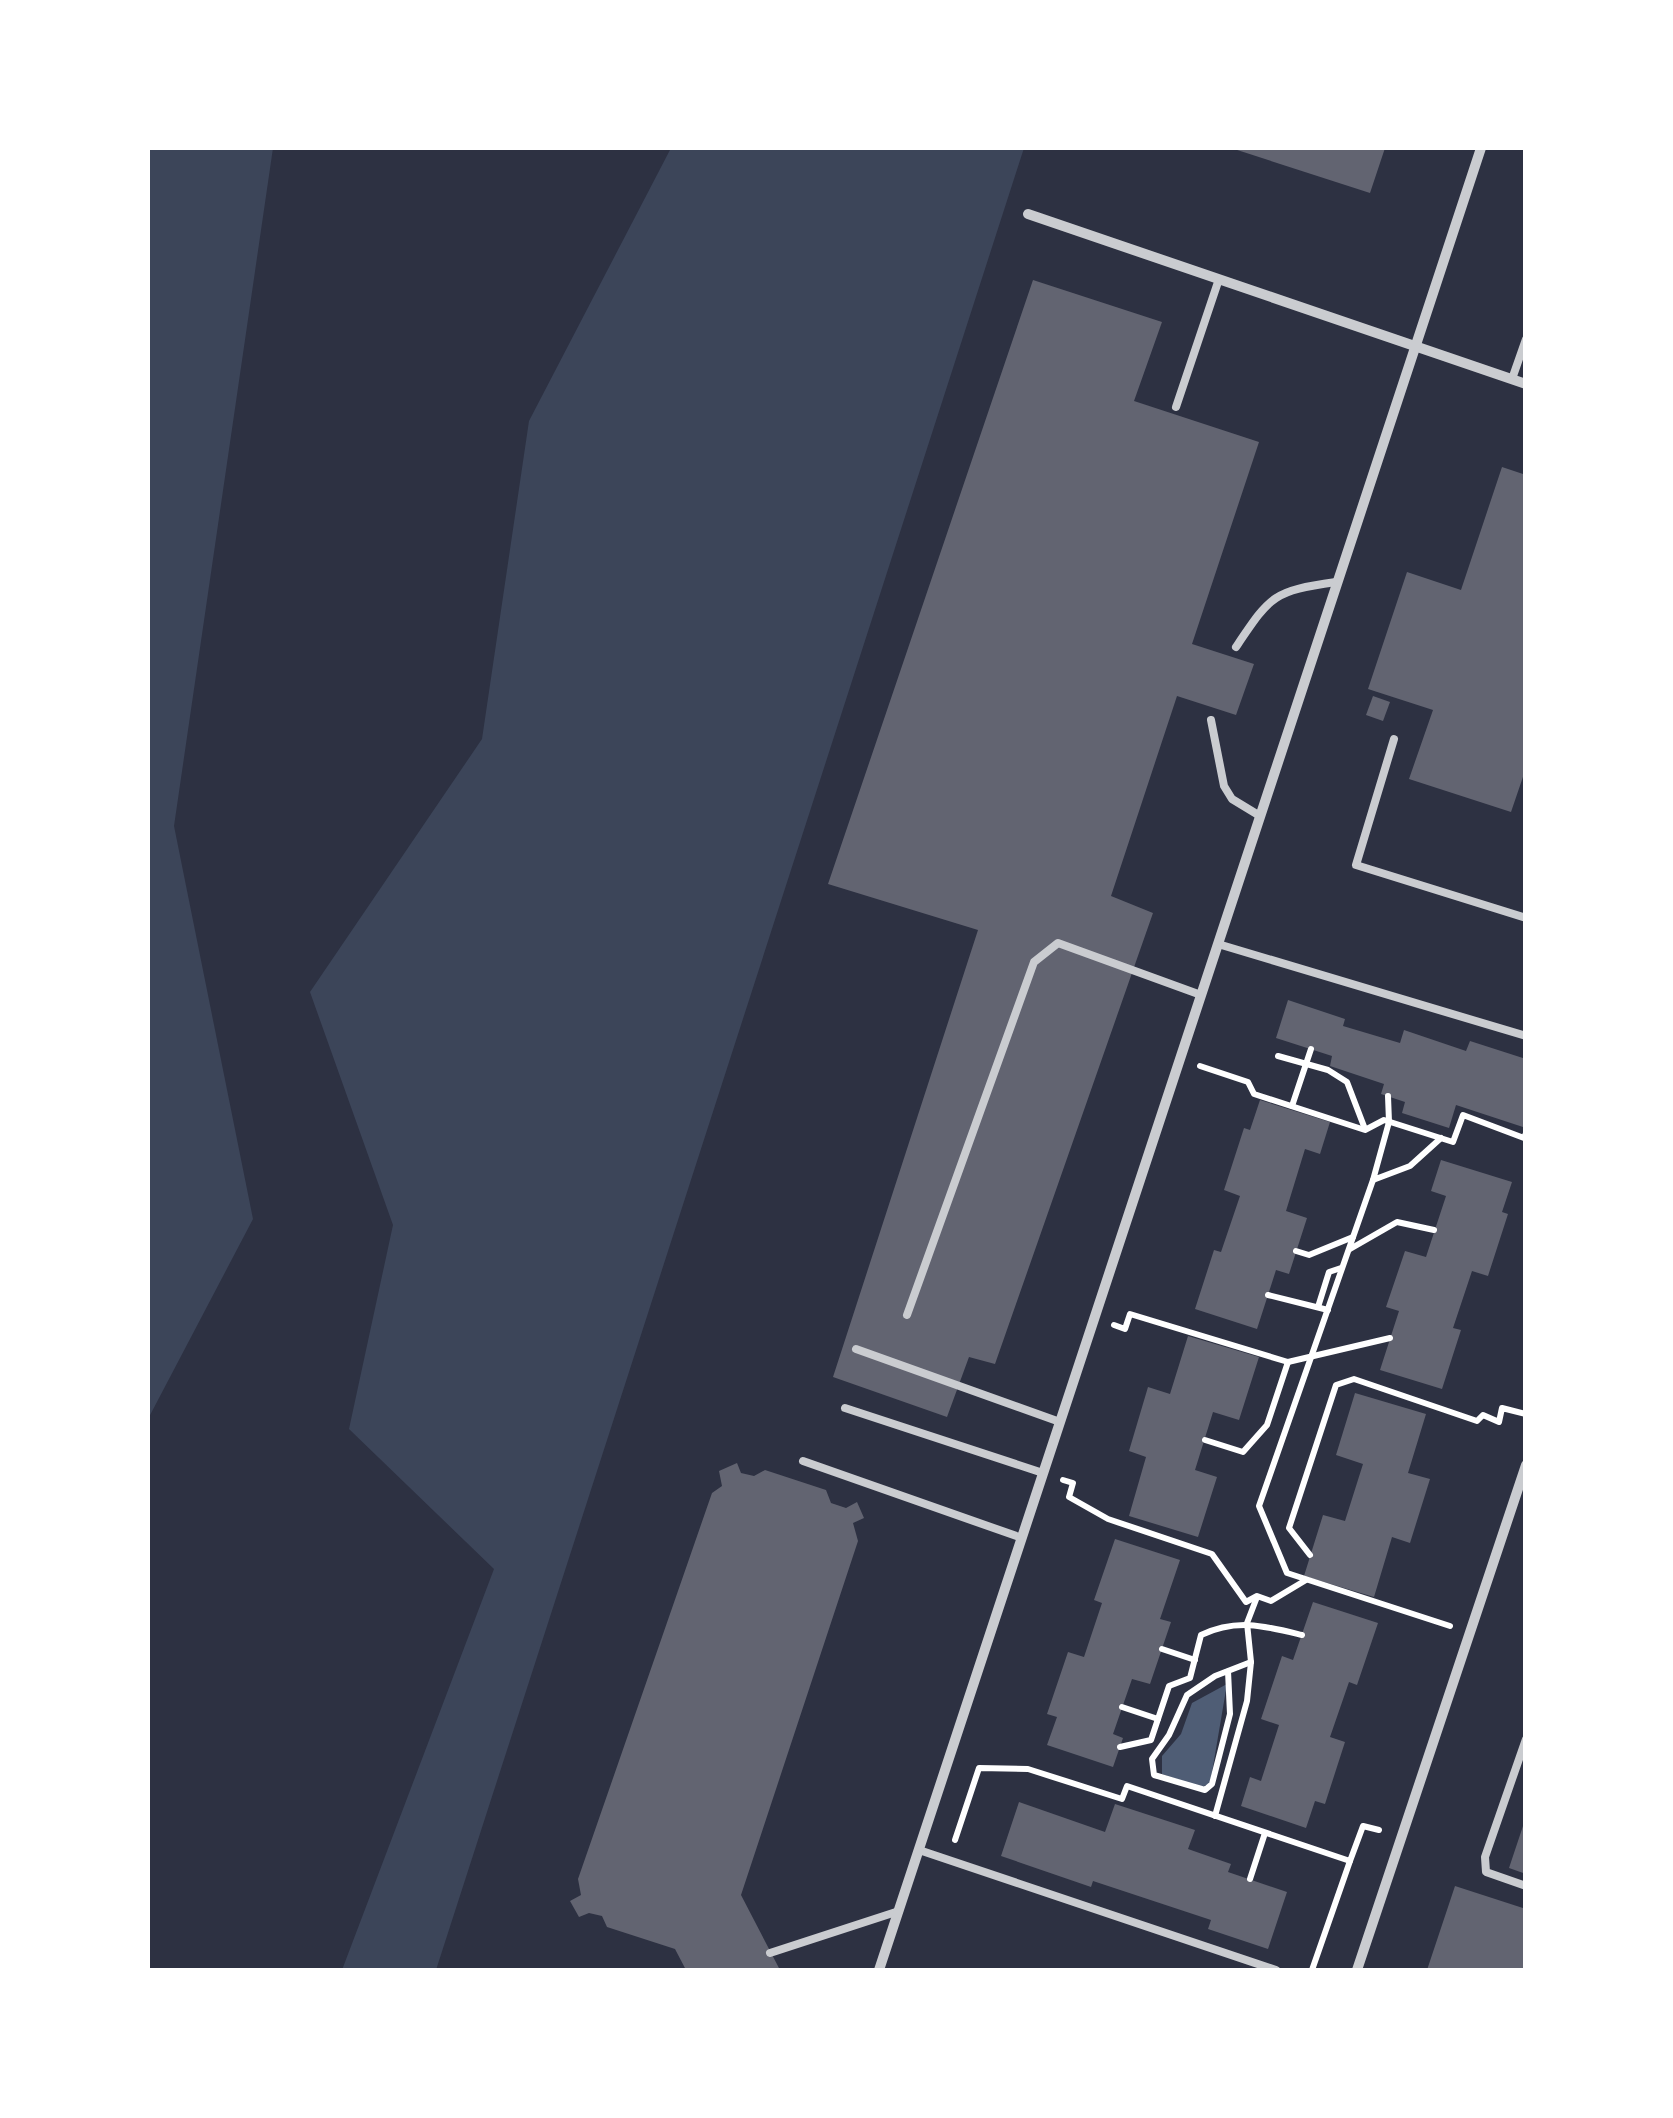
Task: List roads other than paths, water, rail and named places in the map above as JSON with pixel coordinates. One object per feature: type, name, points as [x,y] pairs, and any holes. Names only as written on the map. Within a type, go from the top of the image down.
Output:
[{"type":"street","points":[[880,1970],[1481,148]]},
{"type":"street","points":[[1028,214],[1526,384]]},
{"type":"street","points":[[1357,1970],[1526,1465]]},
{"type":"lane","points":[[1176,407],[1219,279]]},
{"type":"lane","points":[[1512,379],[1526,339]]},
{"type":"lane","points":[[1236,647],[1267,601],[1292,589],[1336,582]]},
{"type":"lane","points":[[1210,720],[1224,786],[1232,799],[1260,816]]},
{"type":"lane","points":[[1394,740],[1356,866],[1526,918]]},
{"type":"lane","points":[[907,1316],[1034,962],[1058,943],[1201,994]]},
{"type":"lane","points":[[1218,944],[1526,1036]]},
{"type":"lane","points":[[856,1349],[1060,1422]]},
{"type":"lane","points":[[845,1408],[1043,1474]]},
{"type":"lane","points":[[803,1461],[1022,1538]]},
{"type":"lane","points":[[1526,1739],[1485,1857],[1486,1872],[1526,1886]]},
{"type":"lane","points":[[919,1850],[1276,1970]]},
{"type":"lane","points":[[770,1952],[899,1911]]}]
